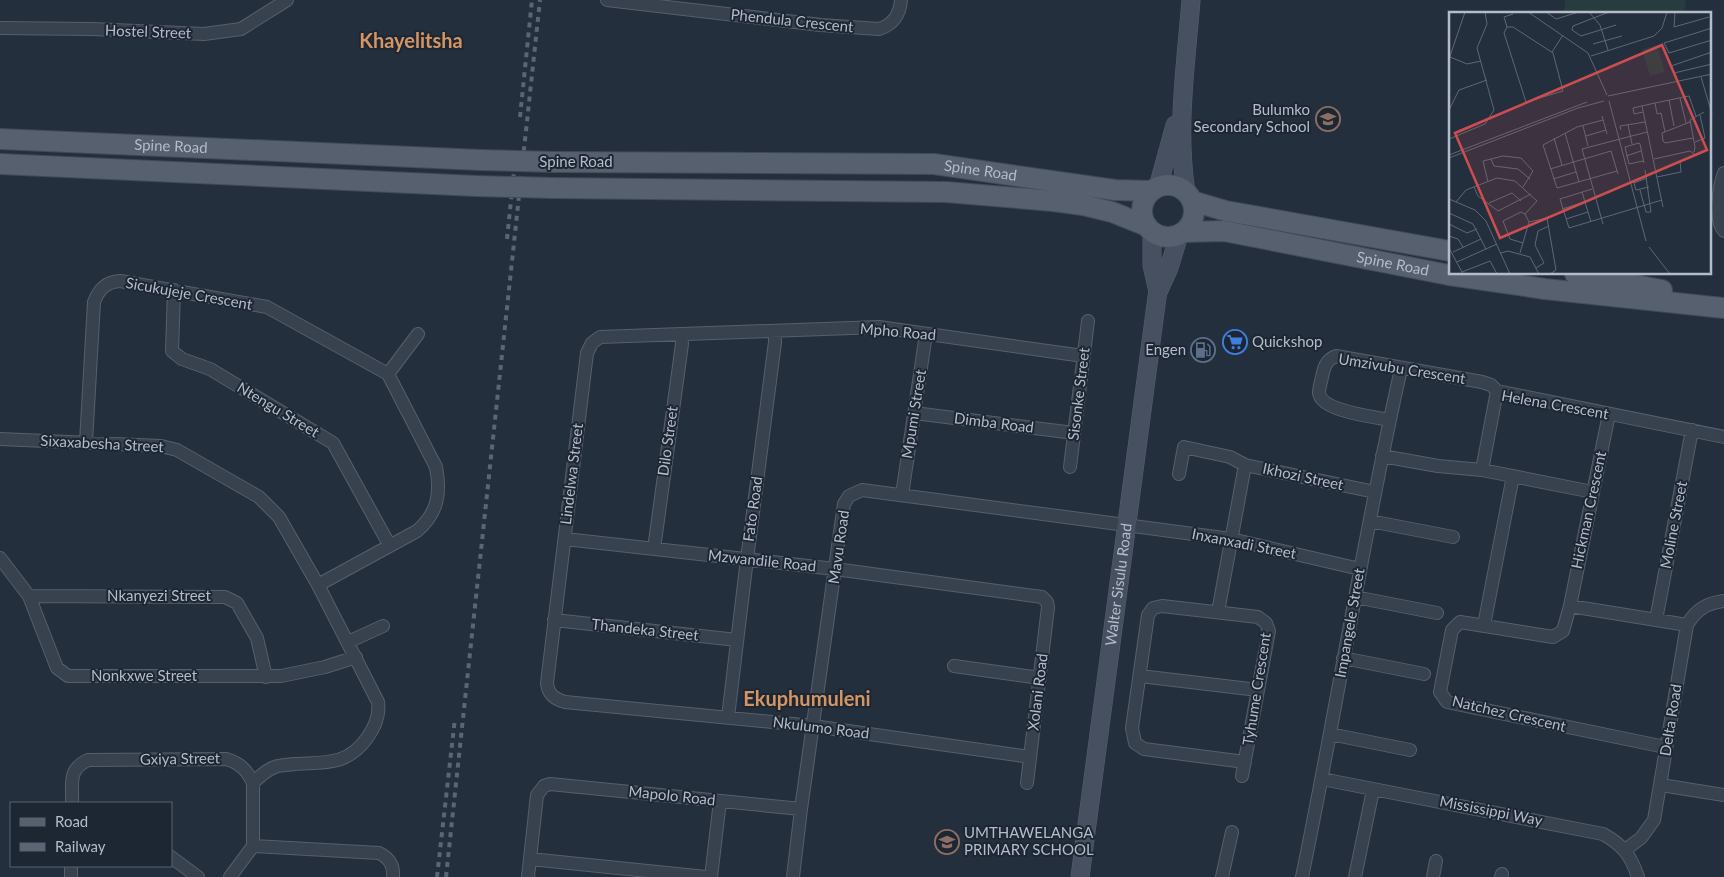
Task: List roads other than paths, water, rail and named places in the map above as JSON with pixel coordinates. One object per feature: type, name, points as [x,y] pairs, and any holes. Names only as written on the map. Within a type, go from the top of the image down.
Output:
[{"type":"main road","name":"Spine Road","points":[[0,139],[480,160],[934,164],[1114,190],[1154,189],[1172,185],[1189,196],[1226,212],[1449,251]]},
{"type":"main road","name":"Spine Road","points":[[0,164],[476,186],[946,192],[1053,201],[1083,206],[1112,212],[1165,236],[1181,233],[1224,231],[1449,275],[1545,289],[1724,308]]},
{"type":"main road","points":[[1149,228],[1144,219],[1142,208],[1146,197],[1154,189]]},
{"type":"main road","points":[[1181,233],[1188,228],[1193,217],[1194,211],[1189,196]]},
{"type":"main road","points":[[1580,275],[1724,302]]},
{"type":"street","name":"Hostel Street","points":[[0,28],[204,34],[241,29],[287,0]]},
{"type":"street","name":"Phendula Crescent","points":[[607,0],[821,25],[872,29],[886,27],[892,23],[898,14],[901,0]]},
{"type":"street","points":[[1189,196],[1182,156],[1183,90],[1191,0]]},
{"type":"street","points":[[1154,189],[1170,144],[1183,90]]},
{"type":"street","points":[[1724,173],[1718,216],[1720,226],[1724,231]]},
{"type":"street","name":"Walter Sisulu Road","points":[[1149,228],[1152,265],[1158,292]]},
{"type":"street","name":"Walter Sisulu Road","points":[[1080,877],[1158,292],[1169,268],[1181,233]]},
{"type":"street","name":"Sicukujeje Crescent","points":[[86,442],[94,302],[100,289],[112,282],[120,281],[267,307],[388,374]]},
{"type":"street","name":"Ntengu Street","points":[[174,290],[172,351],[182,360],[210,369],[333,443],[390,546]]},
{"type":"street","name":"Sisonke Street","points":[[1070,467],[1088,321]]},
{"type":"street","name":"Mpho Road","points":[[681,334],[879,327],[1083,356]]},
{"type":"street","name":"Fato Road","points":[[728,717],[775,331]]},
{"type":"street","points":[[318,585],[418,531],[428,521],[437,503],[439,484],[436,467],[388,374],[418,334]]},
{"type":"street","name":"Lindelwa Street","points":[[552,696],[548,690],[547,683],[587,354],[592,343],[600,337],[681,334]]},
{"type":"street","name":"Dilo Street","points":[[654,549],[682,344],[681,334]]},
{"type":"street","name":"Mpumi Street","points":[[902,495],[926,334]]},
{"type":"street","name":"Umzivubu Crescent","points":[[1390,420],[1333,408],[1323,402],[1319,392],[1324,367],[1329,360],[1336,356],[1482,382],[1491,385],[1497,391]]},
{"type":"street","name":"Impangele Street","points":[[1302,877],[1322,779],[1360,569],[1401,368]]},
{"type":"street","name":"Helena Crescent","points":[[1482,470],[1497,391],[1724,437]]},
{"type":"street","name":"Dimba Road","points":[[914,413],[1074,433]]},
{"type":"street","name":"Hickman Crescent","points":[[1570,606],[1609,414]]},
{"type":"street","name":"Moline Street","points":[[1656,620],[1692,430]]},
{"type":"street","name":"Sixaxabesha Street","points":[[0,439],[161,446],[177,450],[259,497],[279,518],[318,585],[356,657],[378,702],[379,708],[375,728],[361,746],[350,756],[332,762],[276,766],[264,773],[253,783]]},
{"type":"street","points":[[1179,474],[1184,447],[1230,457],[1245,465]]},
{"type":"street","points":[[1382,456],[1438,466],[1482,470],[1593,492]]},
{"type":"street","name":"Ikhozi Street","points":[[1218,612],[1245,465],[1375,492]]},
{"type":"street","points":[[1484,625],[1513,476]]},
{"type":"street","name":"Mavu Road","points":[[794,877],[801,809],[844,504],[849,496],[862,490],[1127,524]]},
{"type":"street","points":[[1370,521],[1452,537]]},
{"type":"street","name":"Inxanxadi Street","points":[[1127,524],[1231,539],[1360,569]]},
{"type":"street","name":"Mzwandile Road","points":[[565,539],[835,569],[1042,597],[1047,602]]},
{"type":"street","name":"Nonkxwe Street","points":[[0,558],[29,596],[57,668],[68,676],[266,677],[281,676],[324,667],[356,657]]},
{"type":"street","name":"Nkanyezi Street","points":[[29,596],[225,596],[237,603],[256,638],[266,677]]},
{"type":"street","points":[[1355,597],[1437,613]]},
{"type":"street","name":"Xolani Road","points":[[1027,783],[1048,607],[1047,602]]},
{"type":"street","points":[[1570,606],[1687,625],[1694,613],[1712,602],[1724,602]]},
{"type":"street","name":"Tyhume Crescent","points":[[1242,776],[1245,762],[1269,631],[1266,623],[1258,617],[1162,606],[1154,608],[1148,615],[1132,728],[1135,743],[1144,749],[1245,762]]},
{"type":"street","name":"Natchez Crescent","points":[[1570,606],[1563,631],[1554,637],[1460,622],[1452,630],[1440,692],[1447,702],[1666,747]]},
{"type":"street","name":"Thandeka Street","points":[[554,620],[737,640]]},
{"type":"street","name":"Delta Road","points":[[1625,850],[1641,838],[1654,820],[1687,625]]},
{"type":"street","points":[[348,642],[383,626]]},
{"type":"street","points":[[1343,658],[1424,674]]},
{"type":"street","points":[[954,666],[1040,678]]},
{"type":"street","points":[[1140,676],[1258,690]]},
{"type":"street","name":"Nkulumo Road","points":[[552,696],[565,702],[813,726],[1030,757]]},
{"type":"street","points":[[1330,734],[1410,750]]},
{"type":"street","name":"Gxiya Street","points":[[72,802],[73,772],[79,764],[88,760],[226,759],[236,762],[243,767],[253,783]]},
{"type":"street","name":"Mississippi Way","points":[[1322,779],[1603,834],[1625,850],[1633,863],[1638,877]]},
{"type":"street","points":[[230,877],[253,846],[253,783]]},
{"type":"street","name":"Mapolo Road","points":[[530,858],[537,795],[544,786],[550,784],[801,809]]},
{"type":"street","points":[[1660,785],[1724,795]]},
{"type":"street","points":[[1355,877],[1373,790]]},
{"type":"street","points":[[711,877],[720,801]]},
{"type":"street","points":[[1222,877],[1232,832]]},
{"type":"street","points":[[253,846],[379,853],[388,857],[392,866],[393,877]]},
{"type":"street","points":[[172,858],[198,877]]},
{"type":"street","points":[[528,877],[530,858],[706,877]]},
{"type":"street","points":[[1433,877],[1436,861]]},
{"type":"railway","points":[[520,117],[532,0]]},
{"type":"railway","points":[[446,877],[540,0]]},
{"type":"railway","points":[[507,239],[516,152]]},
{"type":"railway","points":[[437,877],[455,718]]},
{"type":"place","name":"Bulumko Secondary School","points":[[1328,119]]},
{"type":"place","name":"Quickshop","points":[[1235,342]]},
{"type":"place","name":"Engen","points":[[1203,350]]},
{"type":"place","name":"UMTHAWELANGA PRIMARY SCHOOL","points":[[947,842]]},
{"type":"district","name":"Khayelitsha","points":[[411,41]]},
{"type":"district","name":"Ekuphumuleni","points":[[807,699]]}]
